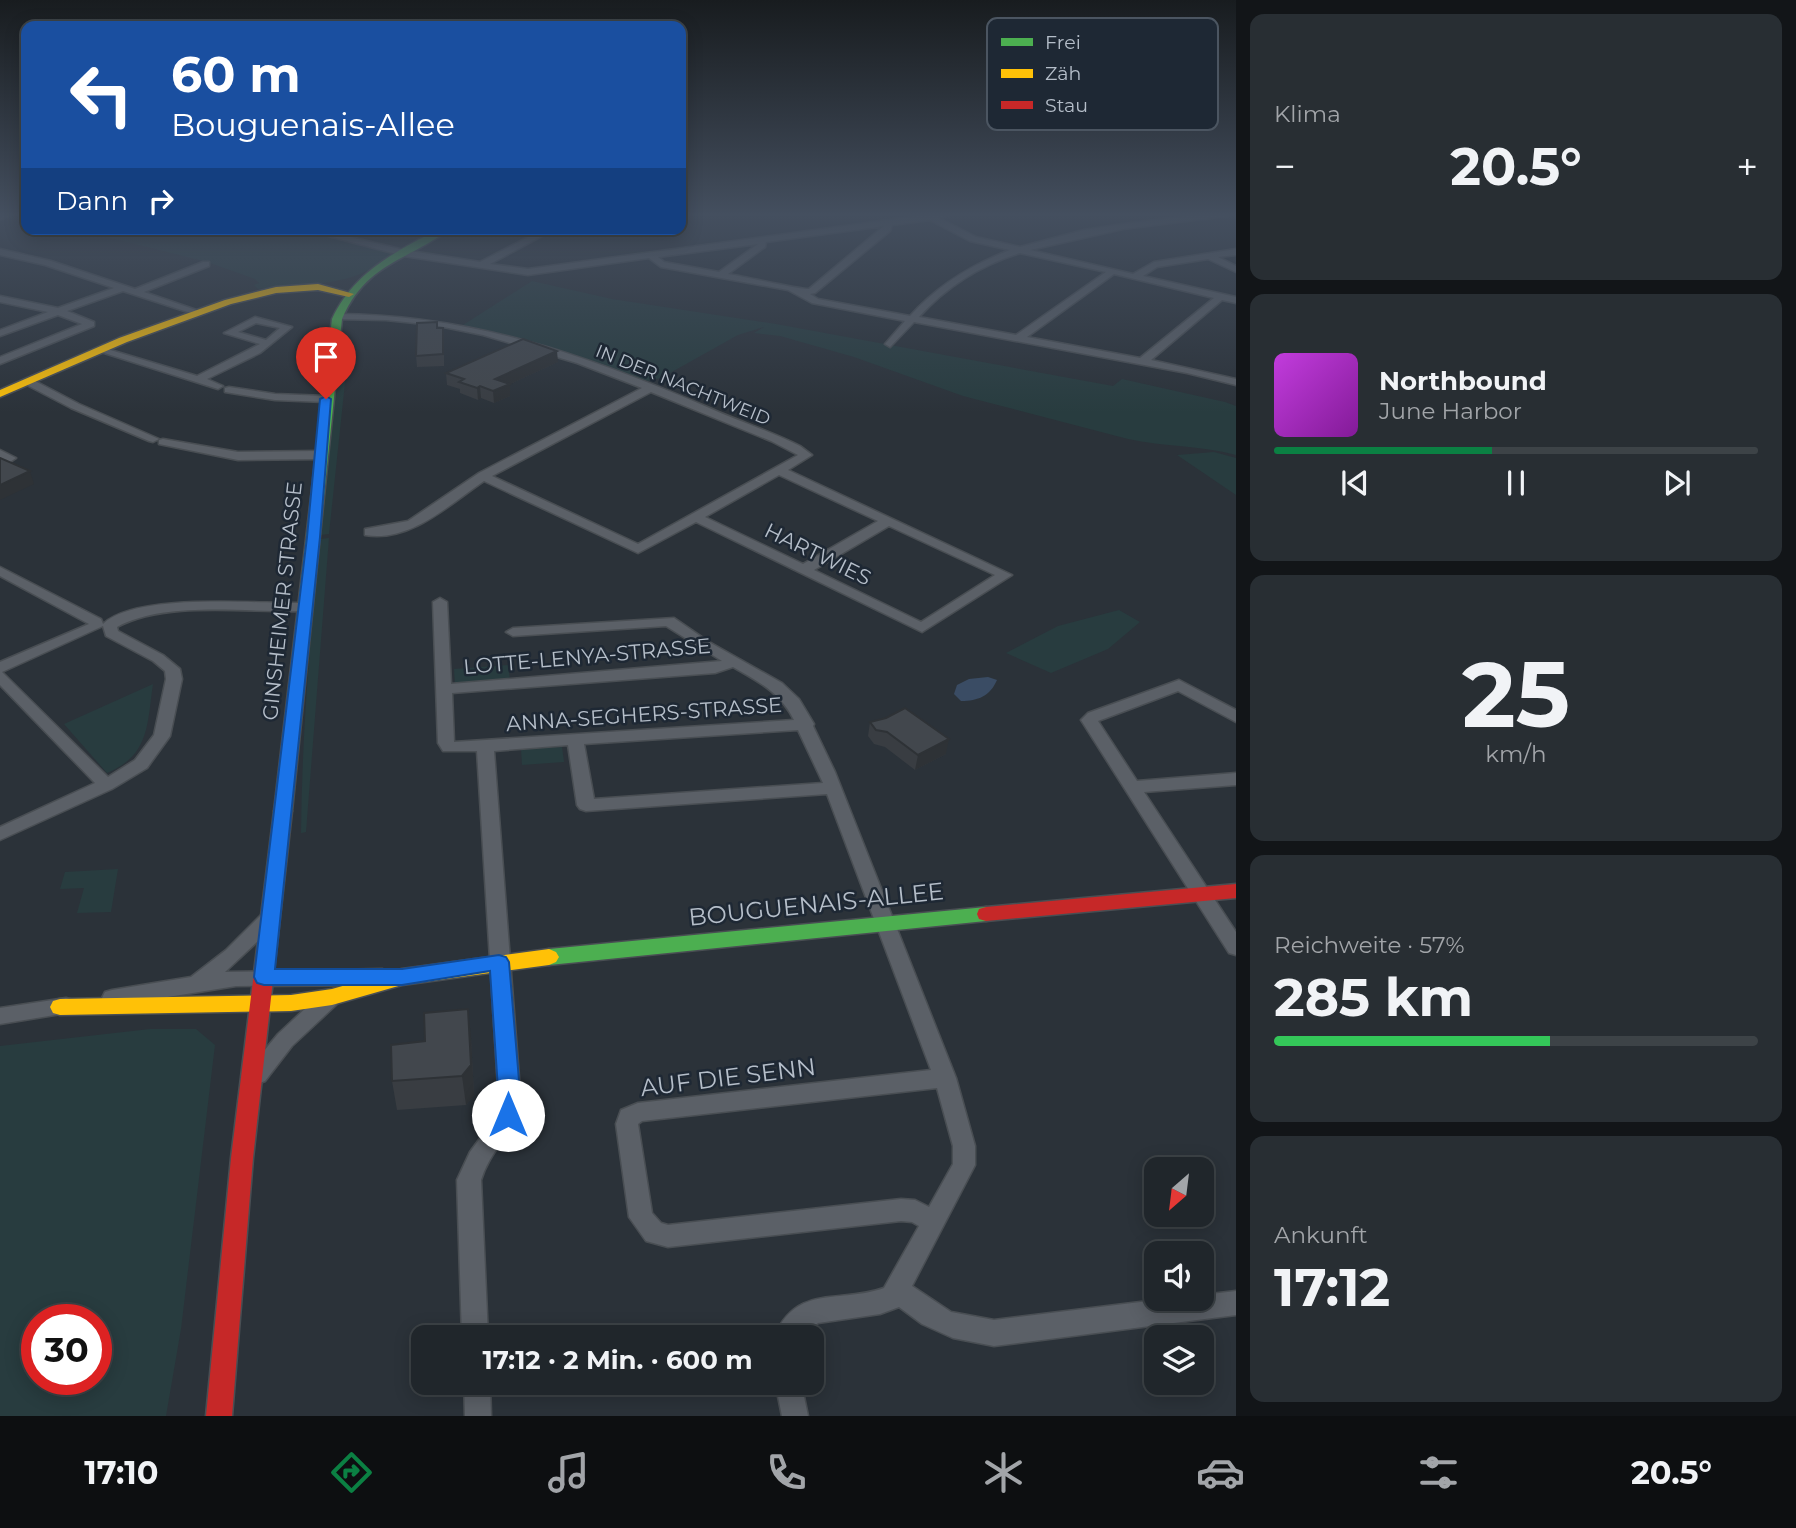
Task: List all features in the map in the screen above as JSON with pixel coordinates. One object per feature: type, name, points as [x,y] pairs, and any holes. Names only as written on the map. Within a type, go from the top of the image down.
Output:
[{"type":"main road","points":[[0,394],[236,298],[356,281]]},
{"type":"main road","points":[[275,291],[349,294],[364,281]]},
{"type":"main road","points":[[326,287],[349,294]]},
{"type":"main road","name":"GINSHEIMER STRASSE","points":[[219,1416],[242,1158],[271,916],[332,337],[349,294]]},
{"type":"main road","name":"BOUGUENAIS-ALLEE","points":[[60,1007],[261,1005],[332,997],[402,977],[499,962],[1236,891]]},
{"type":"street","points":[[104,281],[197,312]]},
{"type":"street","points":[[136,291],[162,281]]},
{"type":"street","points":[[757,281],[791,288],[815,301],[1019,338],[1236,382]]},
{"type":"street","points":[[802,293],[812,291],[824,281]]},
{"type":"street","points":[[890,344],[912,319],[955,281]]},
{"type":"street","points":[[1019,338],[1099,281]]},
{"type":"street","points":[[1152,281],[1236,300]]},
{"type":"street","points":[[0,334],[124,287]]},
{"type":"street","points":[[1142,362],[1220,297]]},
{"type":"street","points":[[0,299],[57,312],[91,324],[0,361]]},
{"type":"street","name":"IN DER NACHTWEID","points":[[338,317],[389,316],[458,327],[516,341],[652,387],[806,455],[780,471]]},
{"type":"street","points":[[197,380],[266,343],[287,327],[255,320],[229,333],[266,343]]},
{"type":"street","points":[[103,351],[223,388],[275,397],[326,399]]},
{"type":"street","points":[[29,382],[75,406],[158,440],[238,456],[320,455]]},
{"type":"street","points":[[370,532],[413,524],[483,476],[652,387]]},
{"type":"street","points":[[483,476],[638,549],[780,471],[888,521]]},
{"type":"street","name":"HARTWIES","points":[[696,517],[922,628],[1005,575],[888,521]]},
{"type":"street","points":[[803,570],[888,521]]},
{"type":"street","points":[[0,571],[92,618],[111,633],[158,658],[172,669],[174,679],[162,736],[152,753],[141,764],[106,785],[2,830]]},
{"type":"street","points":[[440,602],[443,689]]},
{"type":"street","points":[[0,668],[145,610],[304,607]]},
{"type":"street","points":[[513,632],[668,621],[777,686],[793,702],[806,724],[833,788],[944,1078],[964,1146],[964,1165],[897,1290],[886,1300],[805,1315],[798,1318],[794,1325]]},
{"type":"street","name":"LOTTE-LENYA-STRASSE","points":[[443,689],[715,668],[734,662]]},
{"type":"street","points":[[0,676],[106,785]]},
{"type":"street","points":[[1236,717],[1179,685],[1094,716],[1090,720],[1091,726],[1236,948]]},
{"type":"street","name":"ANNA-SEGHERS-STRASSE","points":[[443,689],[446,743],[449,747],[485,747],[806,724]]},
{"type":"street","points":[[575,740],[586,805],[833,788]]},
{"type":"street","points":[[475,1325],[469,1181],[476,1157],[503,1126],[510,1104],[485,747]]},
{"type":"street","points":[[1131,788],[1236,779]]},
{"type":"street","points":[[197,983],[233,955],[271,916]]},
{"type":"street","name":"BOUGUENAIS-ALLEE","points":[[0,1016],[197,983],[264,977],[402,977]]},
{"type":"street","points":[[251,1083],[285,1040],[332,997]]},
{"type":"street","name":"AUF DIE SENN","points":[[934,1222],[915,1211],[901,1210],[668,1236],[654,1233],[641,1217],[627,1124],[629,1117],[638,1112],[944,1078]]},
{"type":"street","points":[[897,1290],[931,1317],[968,1332],[995,1333],[1236,1303]]},
{"type":"street","points":[[477,1395],[478,1416]]},
{"type":"street","points":[[791,1395],[795,1416]]},
{"type":"green space","points":[[257,281],[334,281],[258,289],[254,285],[259,283]]},
{"type":"green space","points":[[532,281],[612,299],[776,324],[1113,386],[1122,379],[1236,406],[1236,455],[1128,439],[963,396],[854,357],[780,336],[754,333],[764,327],[738,335],[661,378],[648,381],[516,337],[463,325]]},
{"type":"green space","points":[[340,340],[349,345],[329,534],[320,535]]},
{"type":"green space","points":[[1214,452],[1236,458],[1236,495],[1177,455]]},
{"type":"green space","points":[[329,538],[306,832],[301,833],[305,722],[316,576],[320,539]]},
{"type":"green space","points":[[1119,610],[1140,622],[1108,649],[1051,673],[1006,653],[1058,626]]},
{"type":"green space","points":[[508,665],[510,680],[455,685],[454,669]]},
{"type":"green space","points":[[153,684],[147,725],[139,747],[121,766],[107,773],[64,724]]},
{"type":"green space","points":[[562,747],[564,762],[522,765],[521,749]]},
{"type":"green space","points":[[118,869],[111,912],[77,913],[84,888],[60,889],[65,872]]},
{"type":"green space","points":[[150,1029],[196,1029],[215,1045],[181,1329],[166,1416],[0,1416],[0,1046]]},
{"type":"water","points":[[988,677],[997,680],[983,696],[961,701],[954,694],[957,685],[969,679]]},
{"type":"building","points":[[437,322],[437,328],[443,328],[443,354],[416,356],[417,323]]},
{"type":"building","points":[[523,339],[557,351],[495,379],[510,384],[493,391],[459,382],[464,379],[446,373]]},
{"type":"building","points":[[0,458],[30,471],[0,485]]},
{"type":"building","points":[[905,708],[949,739],[918,755],[887,732],[876,730],[870,722],[886,718]]},
{"type":"building","points":[[468,1009],[471,1065],[462,1076],[392,1081],[391,1045],[425,1041],[424,1013]]},
{"type":"traffic: fast","points":[[283,811],[337,319],[344,303],[362,281]]},
{"type":"traffic: fast","points":[[549,957],[986,914]]},
{"type":"traffic: slow","points":[[0,394],[123,340],[228,302],[276,290],[318,287],[349,294]]},
{"type":"traffic: slow","points":[[60,1007],[291,1003],[332,997],[402,977],[549,957]]},
{"type":"traffic: jam","points":[[219,1416],[242,1158],[283,811]]},
{"type":"traffic: jam","points":[[986,914],[1236,891]]},
{"type":"route","points":[[326,399],[264,977],[402,977],[499,962],[510,1104],[508,1115]]}]
